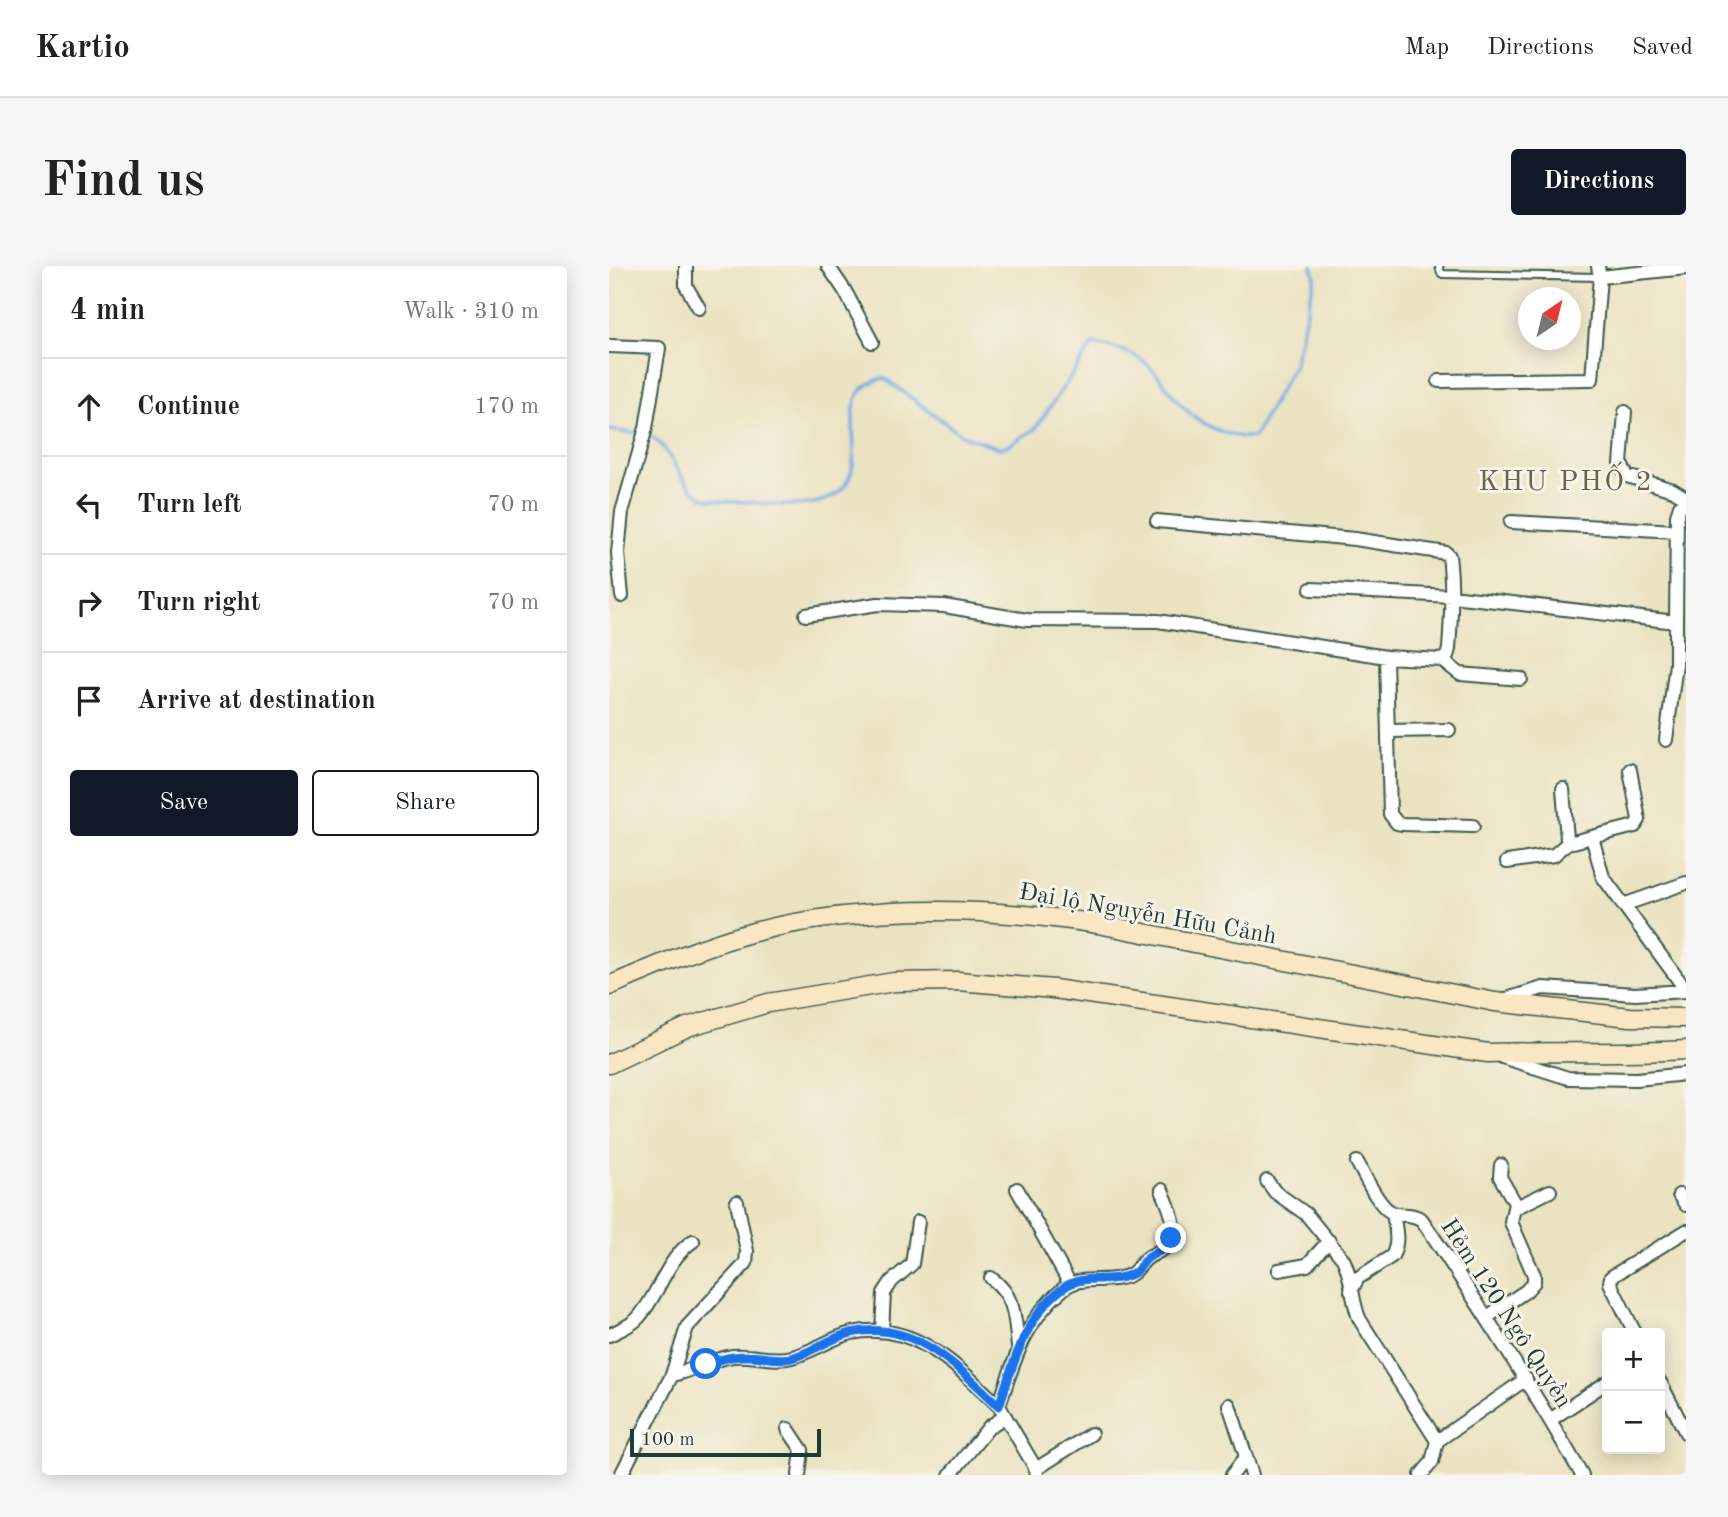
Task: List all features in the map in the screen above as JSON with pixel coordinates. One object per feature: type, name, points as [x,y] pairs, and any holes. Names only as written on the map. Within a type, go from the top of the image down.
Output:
[{"type":"main road","name":"Đại lộ Nguyễn Hữu Cảnh","points":[[609,986],[678,958],[752,933],[809,920],[857,915],[982,911],[1098,924],[1495,1002],[1630,1017],[1686,1018]]},
{"type":"main road","points":[[609,1064],[687,1027],[768,1003],[894,982],[958,981],[1054,989],[1488,1053],[1686,1050]]},
{"type":"street","points":[[686,266],[686,286],[699,308]]},
{"type":"street","points":[[828,266],[845,291],[872,342]]},
{"type":"street","points":[[1439,381],[1592,379],[1599,272],[1686,268]]},
{"type":"street","points":[[609,346],[659,348],[646,428],[622,512],[618,553],[622,596]]},
{"type":"street","points":[[1625,412],[1621,464],[1623,471],[1634,480],[1673,490],[1686,500],[1681,506],[1676,531],[1676,664],[1666,740]]},
{"type":"street","points":[[1157,521],[1355,539],[1439,551],[1449,556],[1452,596],[1449,649],[1443,660]]},
{"type":"street","points":[[1511,522],[1676,531]]},
{"type":"street","points":[[1311,589],[1452,596],[1676,622]]},
{"type":"street","points":[[806,615],[878,604],[944,606],[1027,620],[1158,621],[1386,657],[1443,660],[1459,674],[1521,679]]},
{"type":"street","points":[[1386,657],[1392,819],[1403,824],[1473,826]]},
{"type":"street","points":[[1388,731],[1449,730]]},
{"type":"street","points":[[1507,862],[1554,855],[1570,841],[1635,826],[1639,820],[1630,770]]},
{"type":"street","points":[[1563,789],[1567,839],[1570,841]]},
{"type":"street","points":[[1592,837],[1603,877],[1686,991]]},
{"type":"street","points":[[1623,905],[1686,883]]},
{"type":"street","points":[[1495,1002],[1543,988],[1635,994],[1686,991]]},
{"type":"street","points":[[1488,1053],[1568,1078],[1637,1079],[1686,1074]]},
{"type":"street","points":[[1351,1291],[1358,1278],[1392,1255],[1397,1243],[1393,1213],[1375,1193],[1357,1162]]},
{"type":"street","points":[[1487,1317],[1526,1291],[1534,1282],[1534,1275],[1511,1222],[1515,1203],[1500,1177],[1501,1165]]},
{"type":"street","points":[[1267,1181],[1275,1192],[1306,1214],[1347,1265],[1354,1307],[1360,1320],[1437,1441]]},
{"type":"street","points":[[1017,1189],[1070,1284]]},
{"type":"street","points":[[950,1475],[1001,1412],[1019,1348],[1035,1316],[1070,1284],[1086,1279],[1119,1279],[1137,1272],[1146,1258],[1167,1247],[1173,1232],[1174,1219],[1162,1190]]},
{"type":"street","points":[[1515,1208],[1550,1191]]},
{"type":"street","points":[[621,1475],[672,1375],[687,1327],[746,1263],[747,1251],[737,1202]]},
{"type":"street","name":"Hẻm 120 Ngô Quyền","points":[[1393,1213],[1410,1213],[1422,1220],[1526,1379],[1582,1475]]},
{"type":"street","points":[[882,1331],[884,1293],[891,1281],[912,1264],[918,1222]]},
{"type":"street","points":[[1632,1328],[1609,1283],[1611,1277],[1686,1231]]},
{"type":"street","points":[[609,1335],[637,1320],[676,1258],[685,1246],[693,1241]]},
{"type":"street","points":[[1279,1270],[1307,1265],[1329,1241]]},
{"type":"street","points":[[991,1278],[1002,1287],[1013,1306],[1019,1348]]},
{"type":"street","points":[[672,1375],[731,1357],[795,1357],[828,1340],[852,1333],[882,1331],[907,1335],[952,1363],[1001,1412],[1036,1472],[1091,1434]]},
{"type":"street","points":[[1421,1475],[1432,1462],[1437,1441],[1526,1379]]},
{"type":"street","points":[[1551,1420],[1602,1386]]},
{"type":"street","points":[[1665,1391],[1686,1433]]},
{"type":"street","points":[[1229,1405],[1252,1475]]},
{"type":"street","points":[[788,1429],[802,1450],[799,1475]]},
{"type":"street","points":[[1232,1475],[1246,1457]]},
{"type":"lane","points":[[1439,266],[1443,274],[1599,272]]},
{"type":"waterway","points":[[648,435],[664,448],[688,485],[705,498],[785,505],[813,503],[841,490],[851,474],[854,456],[853,417],[856,400],[865,387],[884,378],[962,435],[999,448],[1035,429],[1093,344],[1117,349],[1139,358],[1157,374],[1182,406],[1206,424],[1235,436],[1254,437],[1294,365],[1315,277],[1312,266]]},
{"type":"waterway","points":[[609,430],[641,434]]},
{"type":"district","name":"KHU PHỐ 2","points":[[1566,480]]},
{"type":"route","points":[[706,1364],[731,1357],[795,1357],[828,1340],[852,1333],[872,1330],[891,1332],[907,1335],[925,1344],[952,1363],[999,1406],[1019,1348],[1035,1316],[1060,1291],[1086,1279],[1119,1279],[1137,1272],[1146,1258],[1167,1247],[1171,1238]]}]
